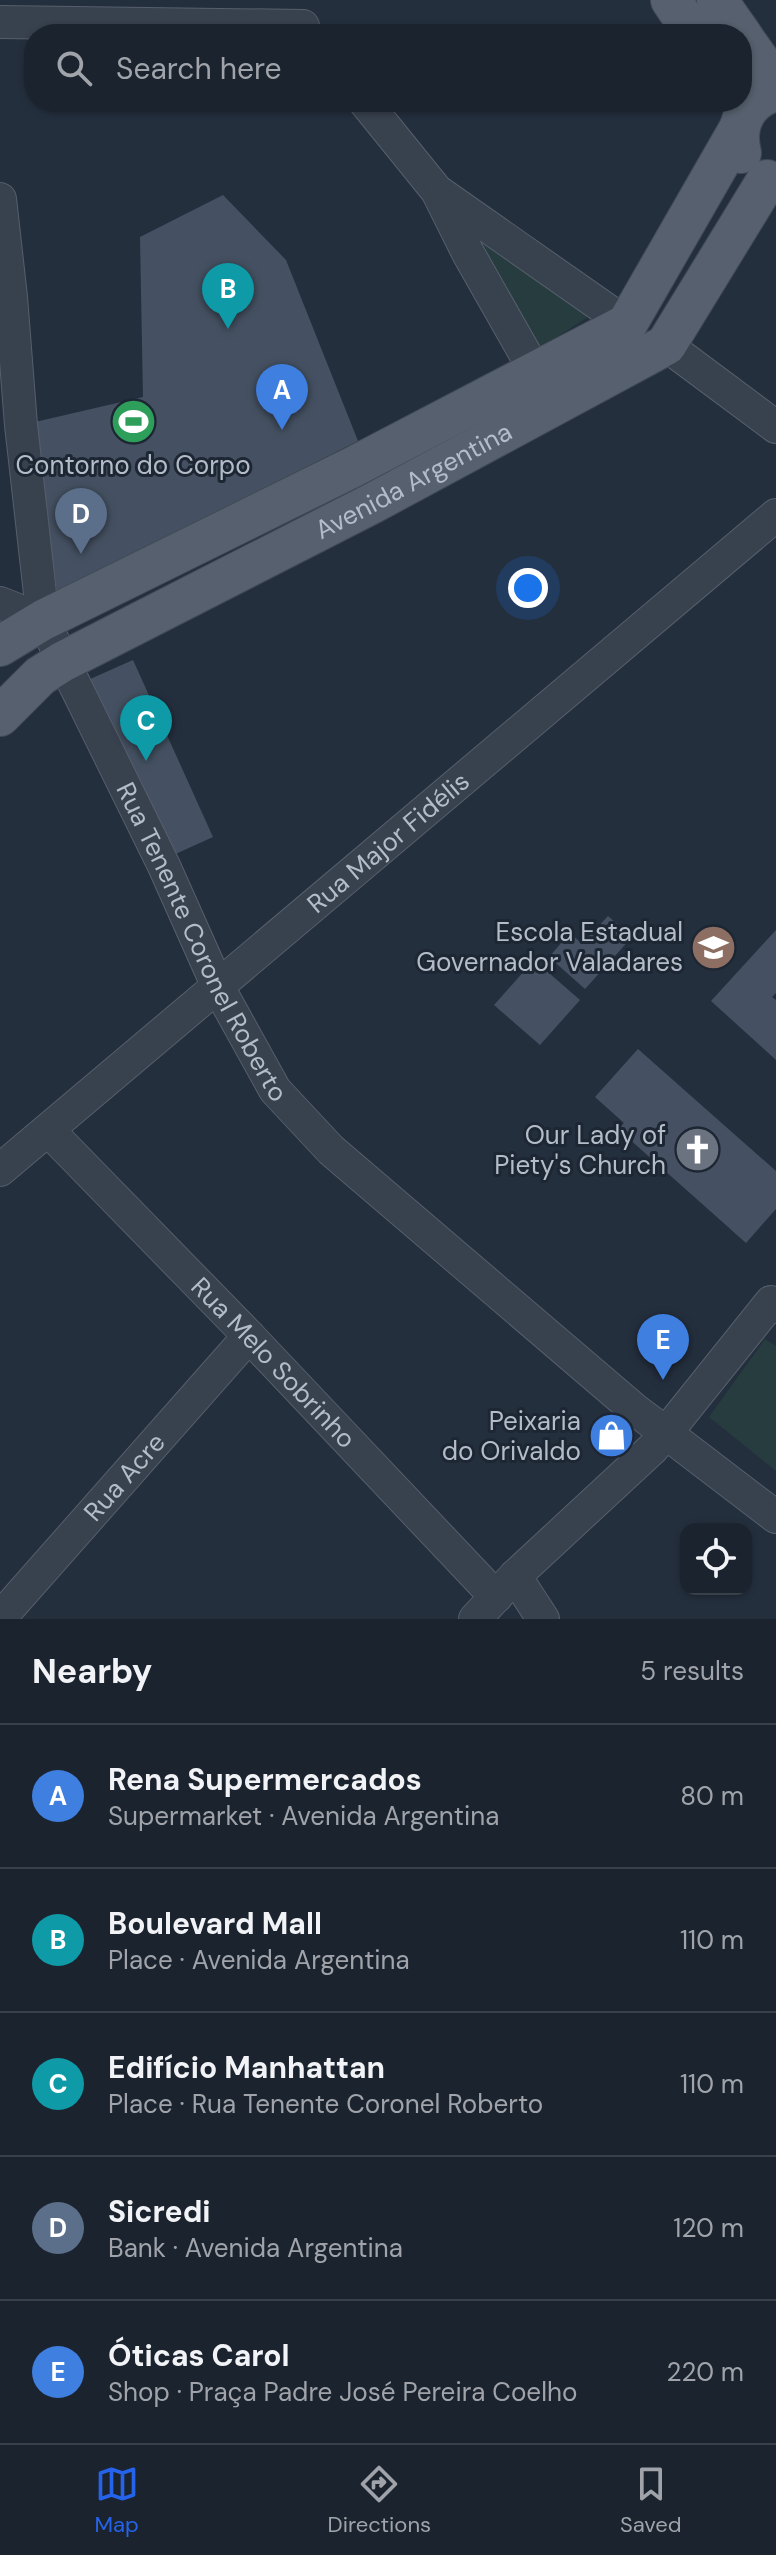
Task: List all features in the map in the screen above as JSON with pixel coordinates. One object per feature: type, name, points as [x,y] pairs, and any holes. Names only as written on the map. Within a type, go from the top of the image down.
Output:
[{"type":"main road","points":[[671,0],[687,24]]},
{"type":"main road","points":[[717,0],[733,24]]},
{"type":"main road","points":[[627,324],[751,112]]},
{"type":"main road","points":[[666,345],[771,182],[747,165],[738,141],[752,112]]},
{"type":"main road","name":"Avenida Argentina","points":[[0,645],[43,620],[353,467],[627,324]]},
{"type":"main road","name":"Avenida Argentina","points":[[0,716],[40,676],[62,662],[373,503],[666,345]]},
{"type":"street","points":[[0,22],[300,20]]},
{"type":"street","points":[[373,112],[437,191],[536,373]]},
{"type":"street","points":[[437,191],[627,324]]},
{"type":"street","name":"Rua Tenente Coronel Roberto","points":[[0,199],[43,620],[164,866],[218,987],[275,1090],[331,1150],[622,1399],[776,1517]]},
{"type":"street","points":[[666,345],[776,427]]},
{"type":"street","points":[[353,467],[373,503]]},
{"type":"street","name":"Rua Major Fidélis","points":[[0,1170],[776,515]]},
{"type":"street","points":[[0,603],[43,620]]},
{"type":"street","name":"Rua Melo Sobrinho","points":[[48,1130],[249,1336],[496,1597],[543,1619]]},
{"type":"street","points":[[496,1597],[652,1449],[774,1302]]},
{"type":"street","name":"Rua Acre","points":[[0,1618],[249,1336]]},
{"type":"green space","points":[[456,213],[594,313],[540,348]]},
{"type":"green space","points":[[765,1339],[776,1346],[776,1471],[709,1417]]},
{"type":"building","points":[[223,195],[286,260],[358,441],[57,593],[35,422],[143,397],[140,237]]},
{"type":"building","points":[[133,660],[213,837],[160,861],[79,684]]},
{"type":"building","points":[[608,916],[632,937],[585,989],[549,957],[570,933],[582,944]]},
{"type":"building","points":[[776,930],[776,993],[772,997],[776,1000],[776,1060],[711,1001]]},
{"type":"building","points":[[534,960],[580,1000],[540,1045],[494,1005]]},
{"type":"building","name":"Our Lady of Piety's Church","points":[[638,1049],[776,1171],[776,1209],[746,1243],[618,1129],[624,1123],[595,1097]]},
{"type":"place","name":"Boulevard Mall","points":[[228,329]]},
{"type":"place","name":"Contorno do Corpo","points":[[133,422]]},
{"type":"place","name":"Rena Supermercados","points":[[282,430]]},
{"type":"place","name":"Sicredi","points":[[81,554]]},
{"type":"place","name":"Edifício Manhattan","points":[[146,761]]},
{"type":"place","name":"Escola Estadual Governador Valadares","points":[[714,947]]},
{"type":"place","name":"Our Lady of Piety's Church","points":[[697,1150]]},
{"type":"place","name":"Óticas Carol","points":[[663,1380]]},
{"type":"place","name":"Peixaria do Orivaldo","points":[[612,1436]]}]
